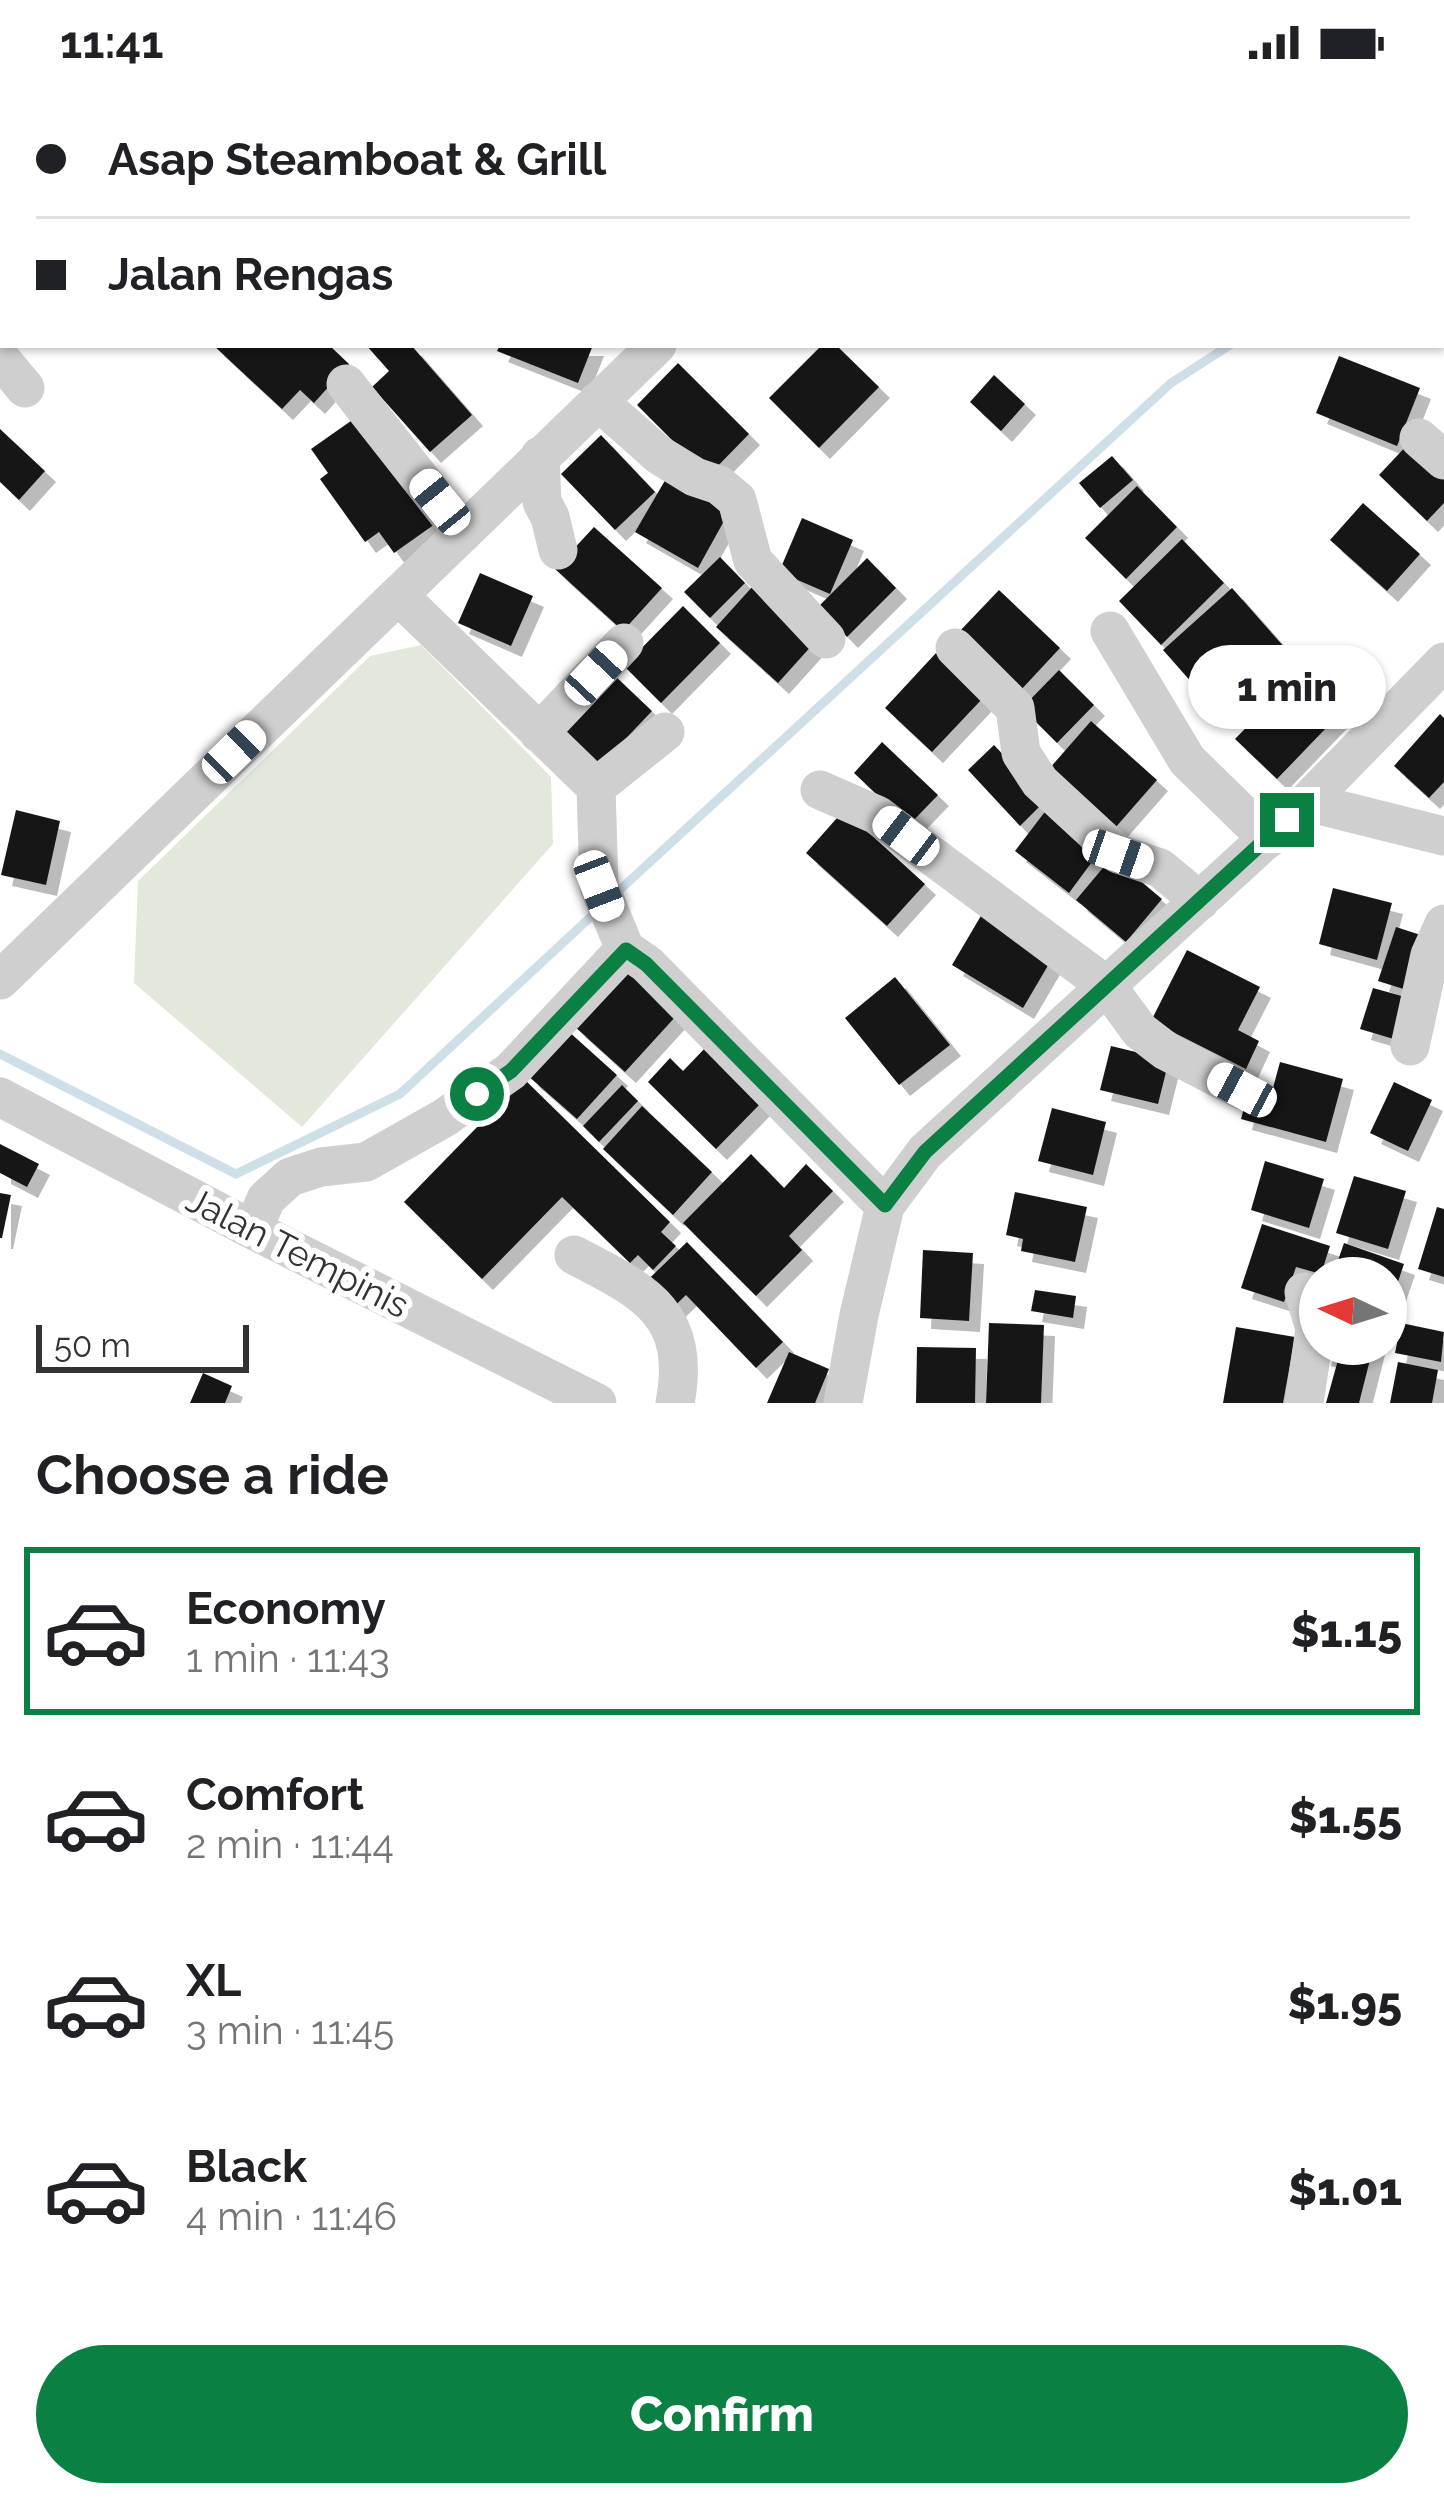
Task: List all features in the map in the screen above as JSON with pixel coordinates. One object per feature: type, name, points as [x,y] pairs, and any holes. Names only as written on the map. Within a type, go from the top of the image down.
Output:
[{"type":"street","points":[[0,980],[598,400],[636,351]]},
{"type":"street","points":[[346,384],[463,533]]},
{"type":"street","points":[[598,400],[658,455],[719,485],[737,500],[753,560],[826,639]]},
{"type":"street","points":[[541,456],[542,502],[558,550]]},
{"type":"street","points":[[399,596],[596,788],[612,919],[646,964],[885,1205]]},
{"type":"street","points":[[1110,631],[1187,760],[1268,839]]},
{"type":"street","points":[[539,733],[624,643]]},
{"type":"street","points":[[956,648],[1016,708],[1021,753],[1040,782],[1118,854],[1160,868],[1200,902]]},
{"type":"street","points":[[843,1403],[885,1205],[925,1152],[1268,839],[1444,662]]},
{"type":"street","points":[[596,788],[665,732]]},
{"type":"street","points":[[820,790],[877,815],[1107,986],[1140,1031],[1166,1051],[1242,1090]]},
{"type":"street","points":[[1307,802],[1444,836]]},
{"type":"street","points":[[253,1230],[266,1199],[290,1177],[367,1162],[444,1118],[511,1071],[612,919]]},
{"type":"street","points":[[1410,1046],[1430,956],[1444,924]]},
{"type":"street","name":"Jalan Tempinis","points":[[0,1097],[572,1398]]},
{"type":"street","points":[[574,1255],[638,1288],[663,1314],[682,1367],[675,1403]]},
{"type":"street","points":[[1304,1403],[1310,1365]]},
{"type":"shaded area","points":[[421,645],[551,777],[553,844],[302,1127],[134,983],[138,881],[370,656]]},
{"type":"building","points":[[216,348],[332,348],[349,364],[314,403],[300,390],[282,409]]},
{"type":"building","points":[[369,348],[414,348],[472,415],[430,452],[372,387],[389,371]]},
{"type":"building","points":[[498,348],[592,348],[578,383]]},
{"type":"building","points":[[819,348],[839,348],[879,387],[819,448],[769,398]]},
{"type":"building","points":[[1339,356],[1420,388],[1397,446],[1316,413]]},
{"type":"building","points":[[678,363],[749,434],[708,476],[637,405]]},
{"type":"building","points":[[994,375],[1025,404],[1001,431],[970,402]]},
{"type":"building","points":[[358,416],[435,524],[394,553],[379,532],[365,542],[320,479],[328,473],[311,449]]},
{"type":"building","points":[[0,429],[45,471],[19,500],[0,482]]},
{"type":"building","points":[[601,435],[655,492],[615,530],[561,474]]},
{"type":"building","points":[[1409,443],[1444,476],[1444,503],[1427,521],[1379,475]]},
{"type":"building","points":[[1112,456],[1133,480],[1100,508],[1079,483]]},
{"type":"building","points":[[667,477],[729,512],[698,568],[635,532]]},
{"type":"building","points":[[1137,486],[1177,527],[1126,579],[1085,538]]},
{"type":"building","points":[[1363,503],[1420,554],[1387,591],[1330,540]]},
{"type":"building","points":[[802,518],[853,540],[830,594],[779,572]]},
{"type":"building","points":[[594,527],[662,588],[623,631],[555,569]]},
{"type":"building","points":[[1182,539],[1224,583],[1161,645],[1119,601]]},
{"type":"building","points":[[720,557],[745,583],[710,618],[684,592]]},
{"type":"building","points":[[867,558],[896,588],[847,637],[818,607]]},
{"type":"building","points":[[480,573],[533,596],[511,646],[458,623]]},
{"type":"building","points":[[753,586],[815,642],[778,683],[716,627]]},
{"type":"building","points":[[1232,588],[1285,648],[1216,710],[1163,650]]},
{"type":"building","points":[[999,590],[1060,648],[1019,692],[958,633]]},
{"type":"building","points":[[683,606],[720,643],[661,703],[624,666]]},
{"type":"building","points":[[936,653],[983,698],[932,752],[885,708]]},
{"type":"building","points":[[1313,659],[1354,699],[1277,779],[1235,739]]},
{"type":"building","points":[[1059,670],[1094,705],[1057,743],[1022,708]]},
{"type":"building","points":[[612,673],[652,711],[597,769],[558,733]]},
{"type":"building","points":[[1440,714],[1444,718],[1444,782],[1429,798],[1394,766]]},
{"type":"building","points":[[1091,721],[1157,780],[1108,836],[1042,777]]},
{"type":"building","points":[[882,742],[938,795],[909,825],[854,773]]},
{"type":"building","points":[[994,745],[1046,800],[1020,826],[968,770]]},
{"type":"building","points":[[1047,809],[1100,851],[1069,893],[1015,851]]},
{"type":"building","points":[[16,810],[60,821],[46,885],[1,875]]},
{"type":"building","points":[[844,810],[925,884],[887,926],[806,853]]},
{"type":"building","points":[[1112,857],[1162,899],[1126,942],[1076,900]]},
{"type":"building","points":[[1333,888],[1392,903],[1377,960],[1319,944]]},
{"type":"building","points":[[982,914],[1053,957],[1023,1008],[952,965]]},
{"type":"building","points":[[1396,927],[1430,938],[1413,992],[1378,981]]},
{"type":"building","points":[[1187,950],[1260,987],[1238,1030],[1259,1041],[1246,1069],[1151,1021]]},
{"type":"building","points":[[626,969],[677,1015],[625,1072],[574,1026]]},
{"type":"building","points":[[895,977],[950,1045],[899,1085],[845,1018]]},
{"type":"building","points":[[1373,988],[1409,998],[1397,1040],[1360,1029]]},
{"type":"building","points":[[567,1030],[617,1075],[577,1119],[527,1075]]},
{"type":"building","points":[[707,1046],[763,1101],[716,1149],[648,1082],[670,1058],[683,1071]]},
{"type":"building","points":[[1111,1046],[1169,1060],[1158,1104],[1100,1090]]},
{"type":"building","points":[[1280,1062],[1343,1079],[1326,1142],[1241,1119],[1248,1094],[1270,1099]]},
{"type":"building","points":[[524,1079],[670,1222],[661,1232],[676,1246],[653,1270],[638,1255],[630,1263],[562,1197],[482,1279],[404,1202]]},
{"type":"building","points":[[1394,1082],[1432,1100],[1408,1151],[1370,1133]]},
{"type":"building","points":[[622,1085],[638,1101],[599,1142],[583,1126]]},
{"type":"building","points":[[642,1106],[712,1172],[673,1215],[603,1149]]},
{"type":"building","points":[[1052,1108],[1106,1122],[1093,1175],[1038,1161]]},
{"type":"building","points":[[0,1144],[39,1164],[27,1187],[0,1173]]},
{"type":"building","points":[[751,1154],[784,1188],[806,1164],[833,1191],[789,1236],[802,1250],[756,1296],[683,1223]]},
{"type":"building","points":[[1265,1161],[1324,1179],[1309,1228],[1251,1210]]},
{"type":"building","points":[[1354,1176],[1406,1191],[1388,1249],[1336,1233]]},
{"type":"building","points":[[1015,1192],[1087,1207],[1075,1262],[1021,1251],[1023,1239],[1006,1235]]},
{"type":"building","points":[[0,1193],[11,1195],[2,1238],[0,1238]]},
{"type":"building","points":[[1437,1207],[1444,1209],[1444,1277],[1418,1269]]},
{"type":"building","points":[[1262,1224],[1330,1246],[1326,1257],[1299,1257],[1284,1302],[1241,1288]]},
{"type":"building","points":[[687,1242],[783,1342],[756,1368],[686,1295],[654,1326],[628,1299]]},
{"type":"building","points":[[1344,1243],[1384,1257],[1339,1257]]},
{"type":"building","points":[[923,1250],[973,1253],[969,1321],[920,1318]]},
{"type":"building","points":[[1035,1290],[1076,1296],[1073,1318],[1031,1311]]},
{"type":"building","points":[[989,1323],[1044,1325],[1041,1403],[986,1403]]},
{"type":"building","points":[[1407,1324],[1444,1332],[1441,1362],[1407,1355]]},
{"type":"building","points":[[1236,1327],[1295,1337],[1283,1403],[1223,1403]]},
{"type":"building","points":[[917,1347],[976,1348],[975,1403],[916,1403]]},
{"type":"building","points":[[789,1352],[829,1369],[815,1403],[767,1403]]},
{"type":"building","points":[[1337,1365],[1369,1365],[1359,1403],[1326,1403]]},
{"type":"building","points":[[1397,1365],[1438,1370],[1432,1403],[1390,1403]]},
{"type":"building","points":[[203,1373],[232,1386],[225,1403],[190,1403]]},
{"type":"waterway","points":[[613,896],[1171,383],[1225,348]]},
{"type":"waterway","points":[[0,1054],[236,1174],[400,1094],[596,912]]},
{"type":"route","points":[[477,1094],[511,1071],[626,950],[646,964],[885,1205],[925,1152],[1287,820]]}]
